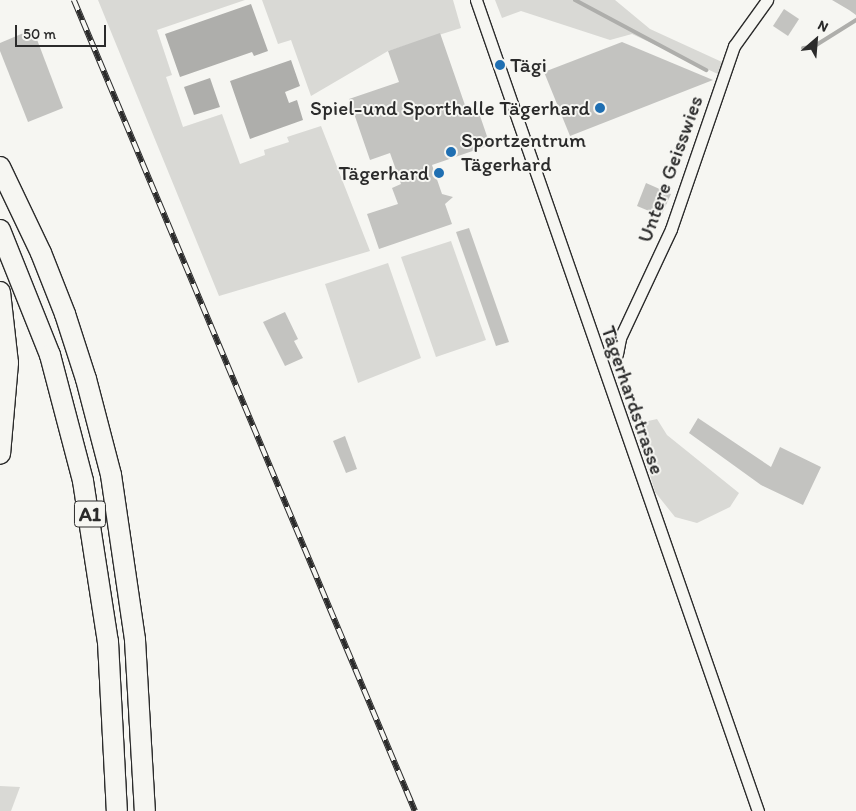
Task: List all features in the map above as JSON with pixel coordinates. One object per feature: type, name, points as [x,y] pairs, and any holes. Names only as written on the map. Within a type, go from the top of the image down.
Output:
[{"type":"highway","name":"A1","points":[[0,166],[41,252],[65,314],[86,379],[109,467],[136,640],[145,811]]},
{"type":"highway","name":"A1","points":[[0,230],[52,363],[90,513],[110,667],[117,811]]},
{"type":"highway","points":[[0,292],[8,363],[0,454]]},
{"type":"street","name":"Tägerhardstrasse","points":[[476,0],[758,811]]},
{"type":"street","name":"Untere Geisswies","points":[[617,354],[620,338],[671,229],[734,46],[767,0]]},
{"type":"shaded area","points":[[98,0],[245,0],[157,30],[172,75],[166,77],[183,127],[222,114],[240,164],[265,155],[264,150],[289,142],[287,137],[321,126],[370,251],[219,296]]},
{"type":"shaded area","points":[[262,0],[453,0],[461,28],[388,51],[311,96],[291,40],[278,44]]},
{"type":"shaded area","points":[[495,0],[615,0],[650,29],[722,62],[720,75],[632,34],[610,40],[521,11],[502,18]]},
{"type":"shaded area","points":[[251,4],[268,51],[254,56],[252,52],[180,77],[165,34]]},
{"type":"shaded area","points":[[291,60],[300,86],[285,92],[289,103],[297,100],[303,120],[250,139],[230,81]]},
{"type":"shaded area","points":[[210,78],[220,107],[194,115],[184,87]]},
{"type":"shaded area","points":[[451,241],[486,340],[436,357],[401,257]]},
{"type":"shaded area","points":[[388,263],[421,358],[358,383],[325,284]]},
{"type":"shaded area","points":[[657,419],[667,435],[739,493],[730,507],[697,523],[675,517],[655,492],[635,424]]},
{"type":"shaded area","points":[[0,786],[20,787],[11,811],[0,811]]},
{"type":"building","points":[[832,0],[856,0],[856,15],[849,10]]},
{"type":"building","points":[[784,9],[799,19],[788,36],[773,26]]},
{"type":"building","points":[[33,29],[63,108],[28,122],[0,51],[0,43]]},
{"type":"building","points":[[440,33],[467,111],[477,107],[490,145],[432,165],[442,194],[453,197],[445,204],[452,224],[379,249],[367,214],[398,204],[392,188],[401,184],[390,153],[370,160],[349,99],[399,82],[388,51]]},
{"type":"building","name":"Spiel-und Sporthalle Tägerhard","points":[[622,42],[713,80],[570,136],[544,72]]},
{"type":"building","points":[[646,183],[671,194],[661,216],[637,206]]},
{"type":"building","points":[[469,228],[509,342],[496,346],[456,232]]},
{"type":"building","points":[[285,312],[298,339],[294,341],[303,358],[285,366],[263,322]]},
{"type":"building","points":[[698,418],[771,467],[780,447],[821,467],[803,505],[761,485],[689,433]]},
{"type":"building","points":[[345,436],[357,469],[346,473],[333,441]]},
{"type":"waterway","points":[[575,0],[706,70]]},
{"type":"waterway","points":[[803,48],[813,47],[856,20]]},
{"type":"railway","points":[[74,0],[415,811]]},
{"type":"place","name":"Tägi","points":[[500,65]]},
{"type":"place","name":"Spiel-und Sporthalle Tägerhard","points":[[600,108]]},
{"type":"place","name":"Sportzentrum Tägerhard","points":[[451,152]]},
{"type":"place","name":"Tägerhard","points":[[439,173]]}]
